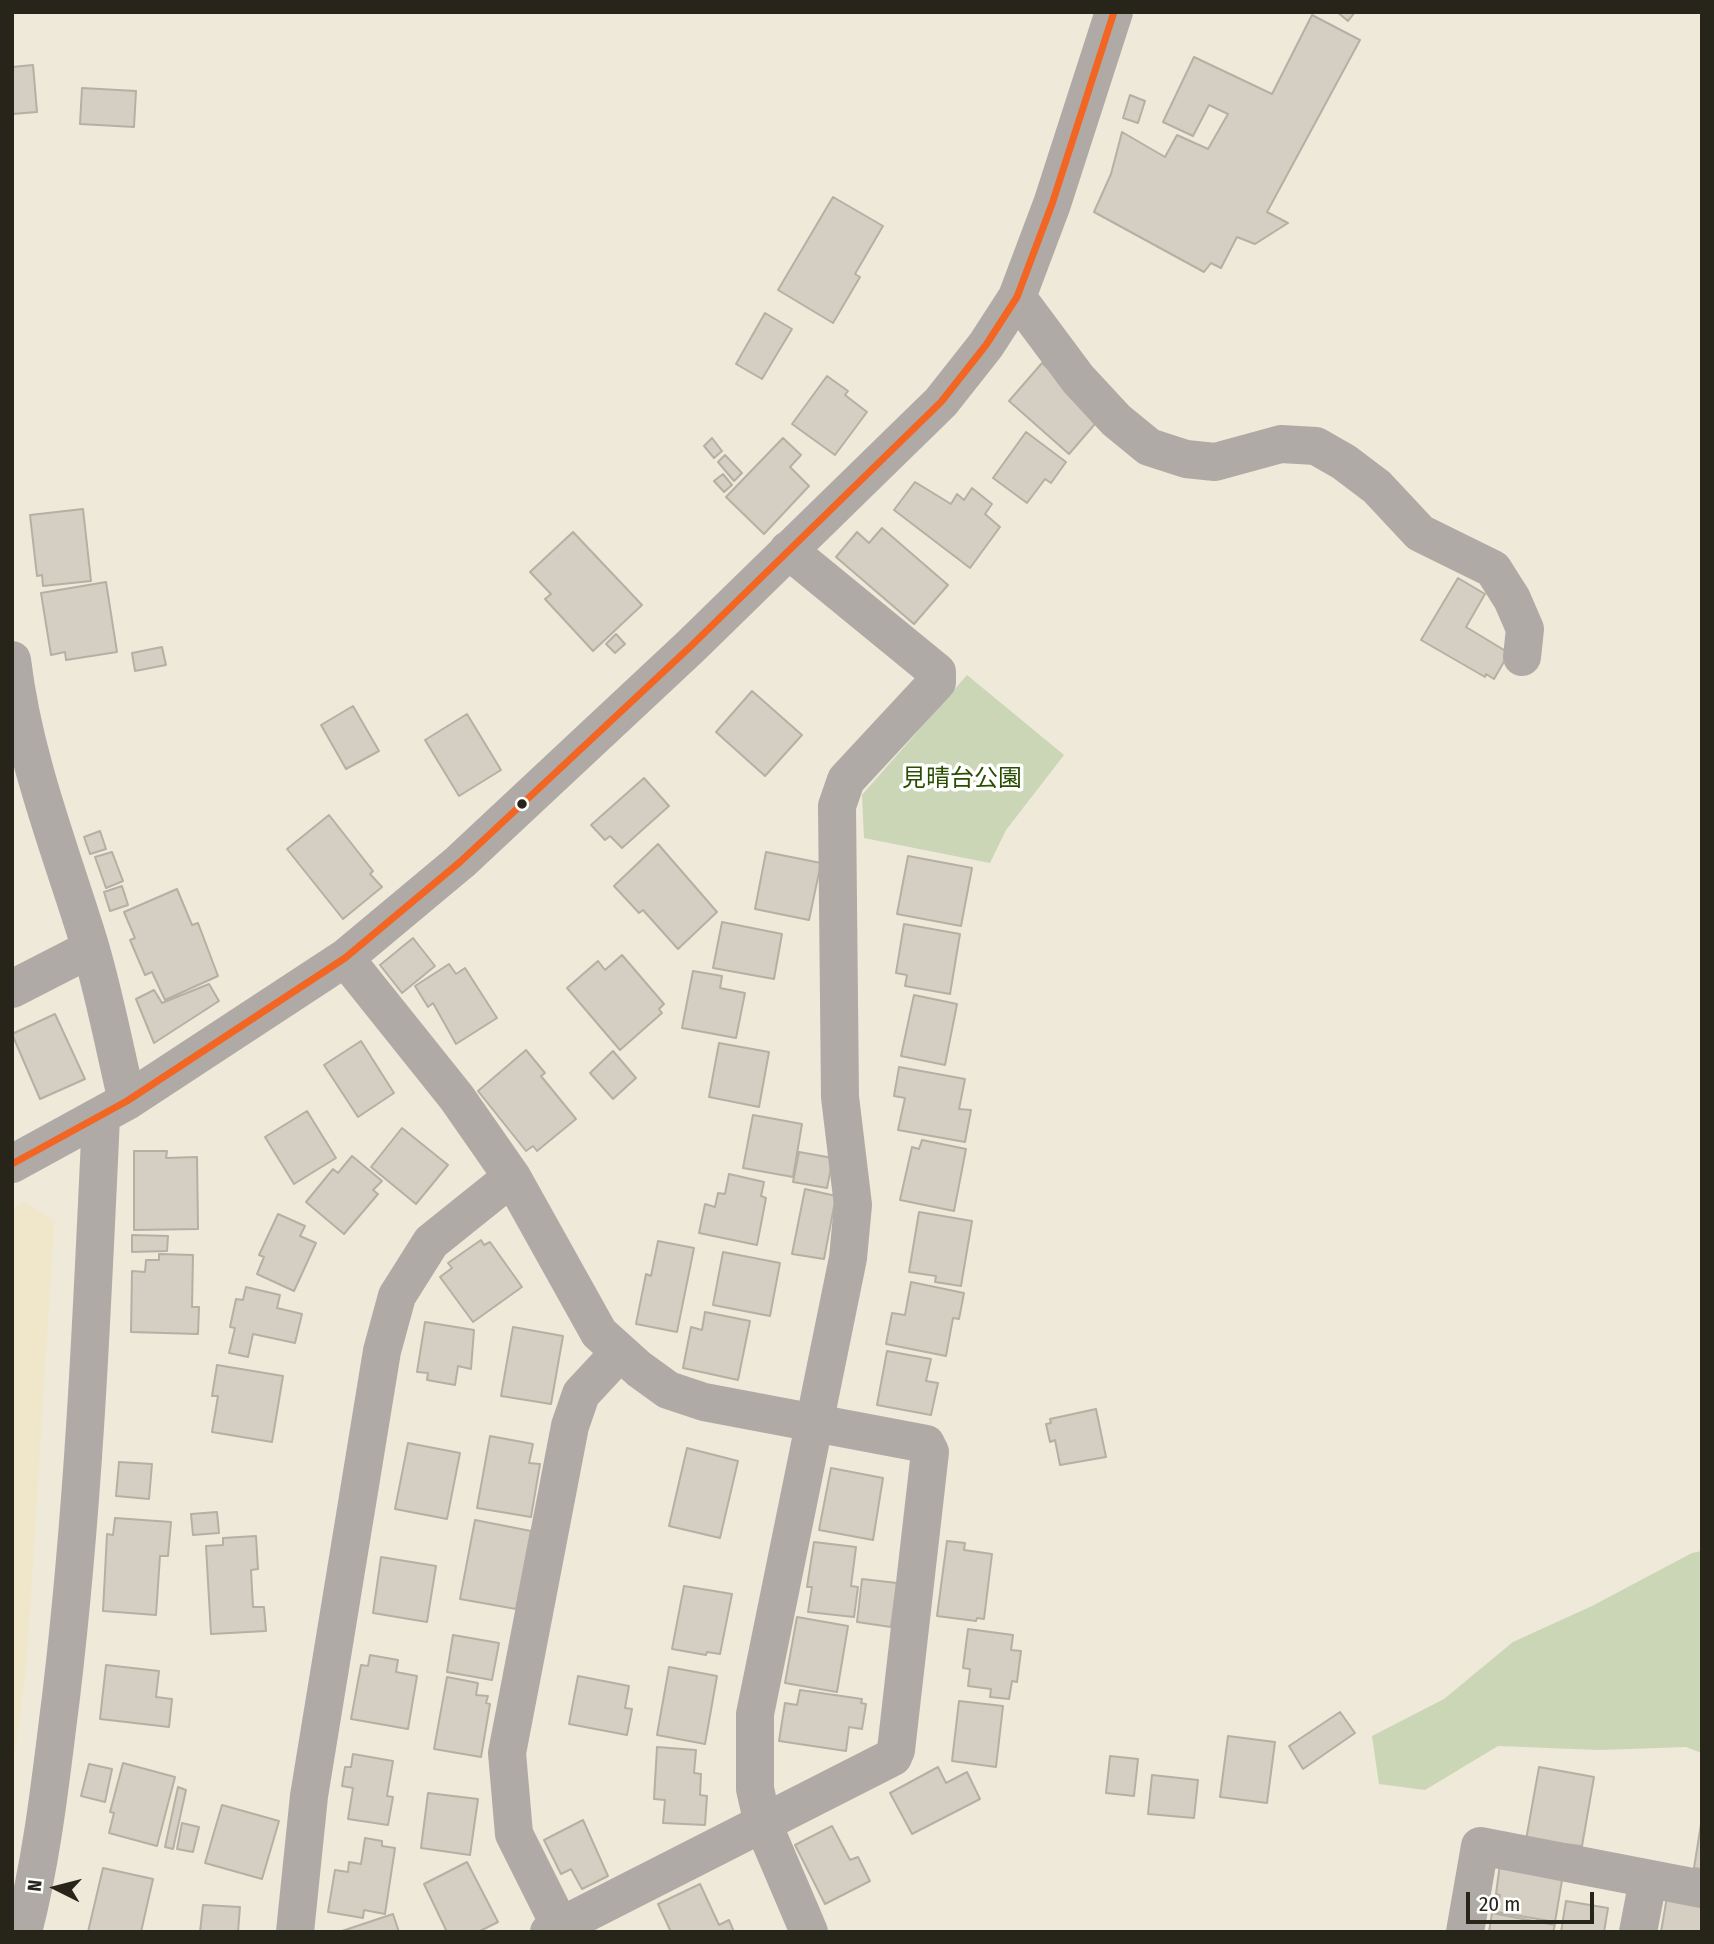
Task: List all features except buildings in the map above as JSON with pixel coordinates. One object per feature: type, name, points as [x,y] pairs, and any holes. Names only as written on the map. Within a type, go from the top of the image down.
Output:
[{"type":"street","points":[[12,1164],[114,1109],[345,958],[470,853],[690,647],[941,402],[986,345],[1017,297],[1052,204],[1114,12]]},
{"type":"street","points":[[1017,297],[1077,379],[1116,421],[1149,447],[1186,459],[1215,462],[1281,444],[1316,446],[1344,462],[1377,487],[1420,533],[1493,569],[1512,599],[1525,629],[1522,657]]},
{"type":"street","points":[[788,550],[937,672],[937,682],[846,779],[837,806],[840,1097],[853,1205],[848,1258],[755,1714],[755,1789],[763,1824],[808,1932]]},
{"type":"street","points":[[12,660],[25,798],[90,949],[114,1109],[89,1375],[71,1612],[49,1793],[23,1932]]},
{"type":"street","points":[[12,989],[90,949]]},
{"type":"street","points":[[345,958],[457,1098],[512,1177],[600,1333],[620,1352],[668,1390],[704,1402],[926,1444],[930,1452],[896,1750],[893,1757],[555,1929],[514,1834],[508,1793],[508,1753],[570,1426],[581,1394],[620,1352]]},
{"type":"street","points":[[295,1932],[309,1796],[382,1351],[397,1296],[431,1242],[512,1177]]},
{"type":"street","points":[[1465,1932],[1480,1846],[1702,1889]]},
{"type":"street","points":[[1638,1932],[1648,1880]]},
{"type":"shaded area","points":[[25,1202],[53,1220],[54,1225],[27,1658],[12,1776],[12,1208]]},
{"type":"green space","name":"見晴台公園","points":[[967,675],[1064,755],[1006,830],[990,863],[864,838],[862,795]]},
{"type":"green space","points":[[1702,1551],[1702,1753],[1686,1747],[1599,1750],[1498,1746],[1425,1790],[1379,1784],[1372,1736],[1444,1699],[1513,1642],[1592,1606],[1692,1553]]},
{"type":"transit line","points":[[12,1164],[127,1101],[345,958],[460,862],[690,647],[941,402],[986,345],[1017,297],[1052,204],[1114,12]]}]
